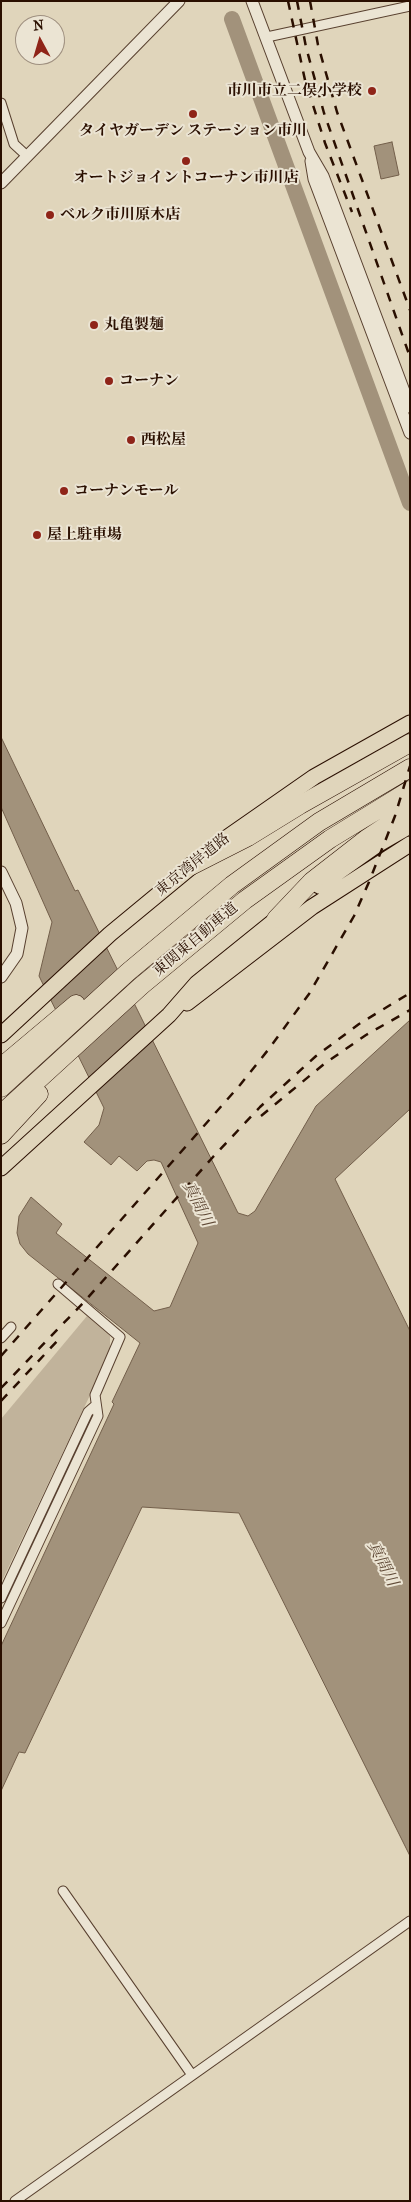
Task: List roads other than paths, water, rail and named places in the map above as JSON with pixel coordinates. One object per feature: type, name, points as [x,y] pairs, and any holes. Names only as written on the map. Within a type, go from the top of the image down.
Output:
[{"type":"highway","name":"東京湾岸道路","points":[[1,1033],[191,866],[293,790],[360,749],[409,724]]},
{"type":"highway","points":[[191,866],[248,837],[300,805],[410,743]]},
{"type":"highway","name":"東関東自動車道","points":[[1,1088],[175,931],[291,841],[348,804],[410,768]]},
{"type":"highway","name":"東関東自動車道","points":[[1,1114],[120,1005],[245,900],[295,862],[351,825],[410,790]]},
{"type":"highway","points":[[1,1168],[276,919],[312,881],[366,839],[410,810]]},
{"type":"highway","points":[[276,919],[349,864],[410,826]]},
{"type":"highway","points":[[211,978],[312,907],[410,844]]},
{"type":"highway","points":[[1,1068],[96,987],[175,931]]},
{"type":"highway","points":[[1,1135],[120,1005]]},
{"type":"street","points":[[1,183],[179,1]]},
{"type":"street","points":[[252,1],[309,152],[314,179],[410,434]]},
{"type":"street","points":[[267,37],[410,6]]},
{"type":"street","points":[[1,103],[14,144],[27,156]]},
{"type":"street","points":[[309,152],[323,176],[410,406]]},
{"type":"street","points":[[1,872],[19,911],[22,928],[17,954],[9,969],[1,978]]},
{"type":"street","points":[[1,1623],[98,1416],[95,1395],[120,1337],[58,1284]]},
{"type":"street","points":[[1,1338],[10,1328]]},
{"type":"street","points":[[1,1598],[88,1412],[96,1405]]},
{"type":"street","points":[[63,1891],[192,2075]]},
{"type":"street","points":[[15,2201],[410,1921]]},
{"type":"water","points":[[392,142],[399,175],[381,179],[374,146]]},
{"type":"water","name":"真間川","points":[[1,737],[75,891],[78,890],[238,1213],[248,1216],[255,1211],[316,1106],[410,1020],[410,1109],[335,1179],[410,1331],[410,1856],[239,1513],[142,1507],[25,1753],[19,1752],[1,1791],[1,1646],[114,1404],[112,1402],[140,1343],[28,1254],[20,1244],[17,1233],[19,1216],[31,1197],[62,1224],[56,1233],[154,1311],[170,1307],[198,1243],[161,1162],[147,1161],[137,1171],[119,1156],[111,1165],[84,1142],[99,1125],[104,1108],[39,976],[52,922],[1,807]]},
{"type":"waterway","points":[[232,19],[410,503]]},
{"type":"railway","points":[[288,1],[305,80],[325,143],[352,212]]},
{"type":"railway","points":[[297,1],[306,47],[324,113],[410,357]]},
{"type":"railway","points":[[310,1],[318,45],[337,112],[410,310]]},
{"type":"railway","points":[[1,1356],[240,1085],[309,994],[354,916],[395,816],[410,766]]},
{"type":"railway","points":[[1,1388],[84,1302],[260,1107],[316,1056],[359,1024],[410,993]]},
{"type":"railway","points":[[261,1116],[324,1064],[366,1035],[410,1010]]},
{"type":"railway","points":[[1,1401],[60,1338]]},
{"type":"place","name":"市川市立二俣小学校","points":[[372,91]]},
{"type":"place","name":"タイヤガーデン ステーション市川","points":[[193,114]]},
{"type":"place","name":"オートジョイントコーナン市川店","points":[[186,161]]},
{"type":"place","name":"ベルク市川原木店","points":[[50,215]]},
{"type":"place","name":"丸亀製麺","points":[[94,325]]},
{"type":"place","name":"コーナン","points":[[109,381]]},
{"type":"place","name":"西松屋","points":[[131,440]]},
{"type":"place","name":"コーナンモール","points":[[64,491]]},
{"type":"place","name":"屋上駐車場","points":[[37,535]]}]
